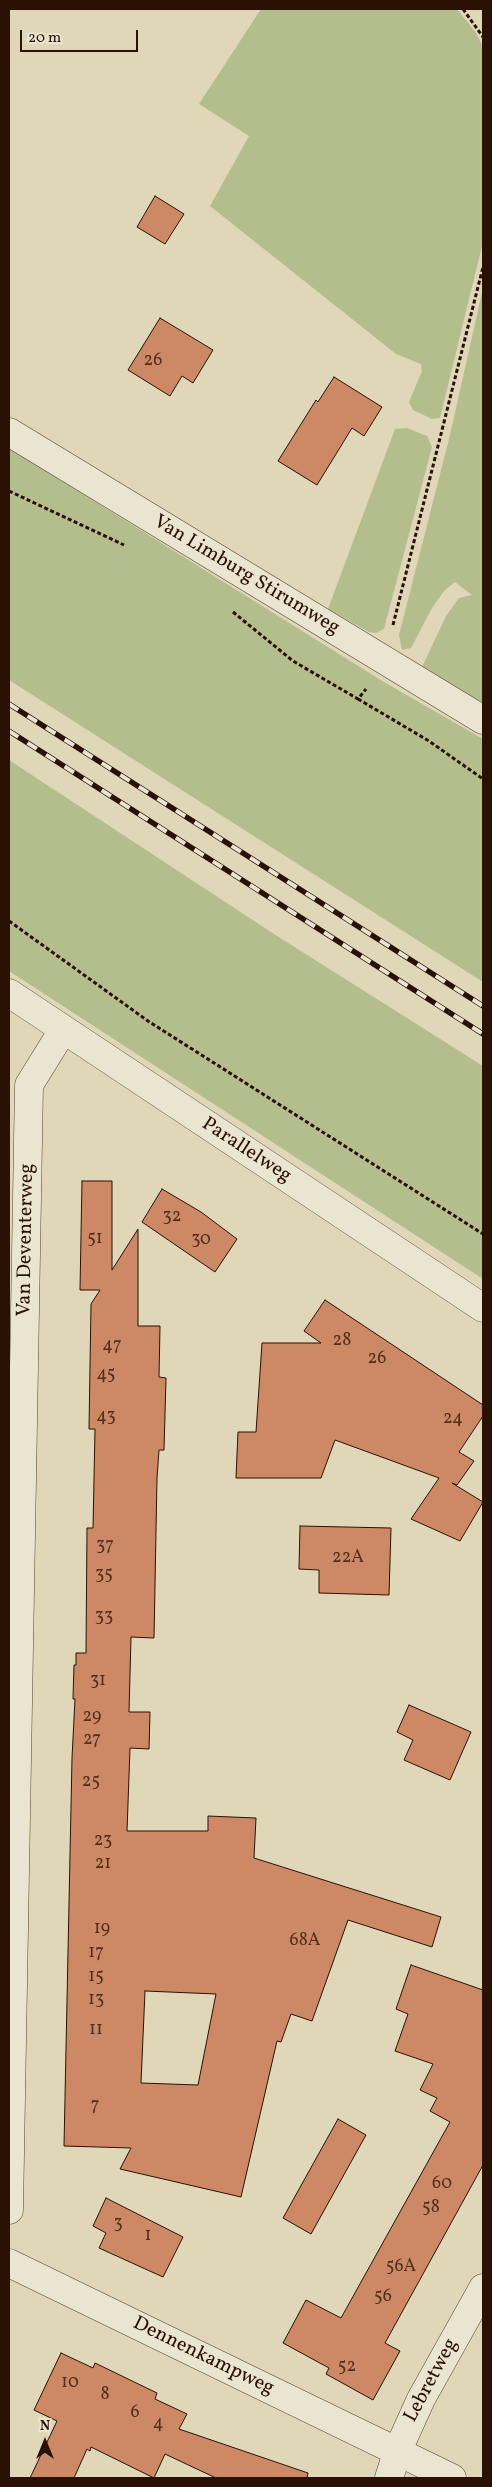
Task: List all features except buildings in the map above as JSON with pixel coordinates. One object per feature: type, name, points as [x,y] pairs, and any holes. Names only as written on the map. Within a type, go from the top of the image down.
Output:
[{"type":"street","name":"Van Limburg Stirumweg","points":[[9,432],[483,720]]},
{"type":"street","name":"Parallelweg","points":[[9,993],[483,1308]]},
{"type":"street","name":"Van Deventerweg","points":[[9,2210],[29,1085],[63,1030]]},
{"type":"street","name":"Dennenkampweg","points":[[9,2263],[398,2450],[452,2478]]},
{"type":"street","name":"Lebretweg","points":[[389,2478],[398,2450],[421,2399],[483,2288]]},
{"type":"path","points":[[463,9],[483,37]]},
{"type":"path","points":[[358,700],[386,660],[396,610],[483,267]]},
{"type":"path","points":[[9,491],[127,546]]},
{"type":"path","points":[[227,607],[293,661],[429,741],[483,779]]},
{"type":"path","points":[[9,921],[148,1021],[483,1234]]},
{"type":"green space","points":[[261,9],[457,9],[476,33],[483,47],[483,242],[440,418],[432,419],[413,410],[409,402],[422,371],[421,364],[396,354],[210,206],[249,136],[199,104]]},
{"type":"green space","points":[[483,288],[483,705],[422,667],[446,616],[459,598],[472,595],[455,582],[444,591],[432,608],[411,648],[402,650],[399,635],[450,435]]},
{"type":"green space","points":[[407,428],[427,436],[432,447],[384,629],[376,633],[369,632],[328,609],[395,429]]},
{"type":"green space","points":[[9,448],[384,682],[483,739],[483,982],[9,680]]},
{"type":"green space","points":[[9,760],[274,934],[483,1066],[483,1279],[9,971]]},
{"type":"railway","points":[[9,704],[483,1006]]},
{"type":"railway","points":[[9,731],[483,1034]]}]
